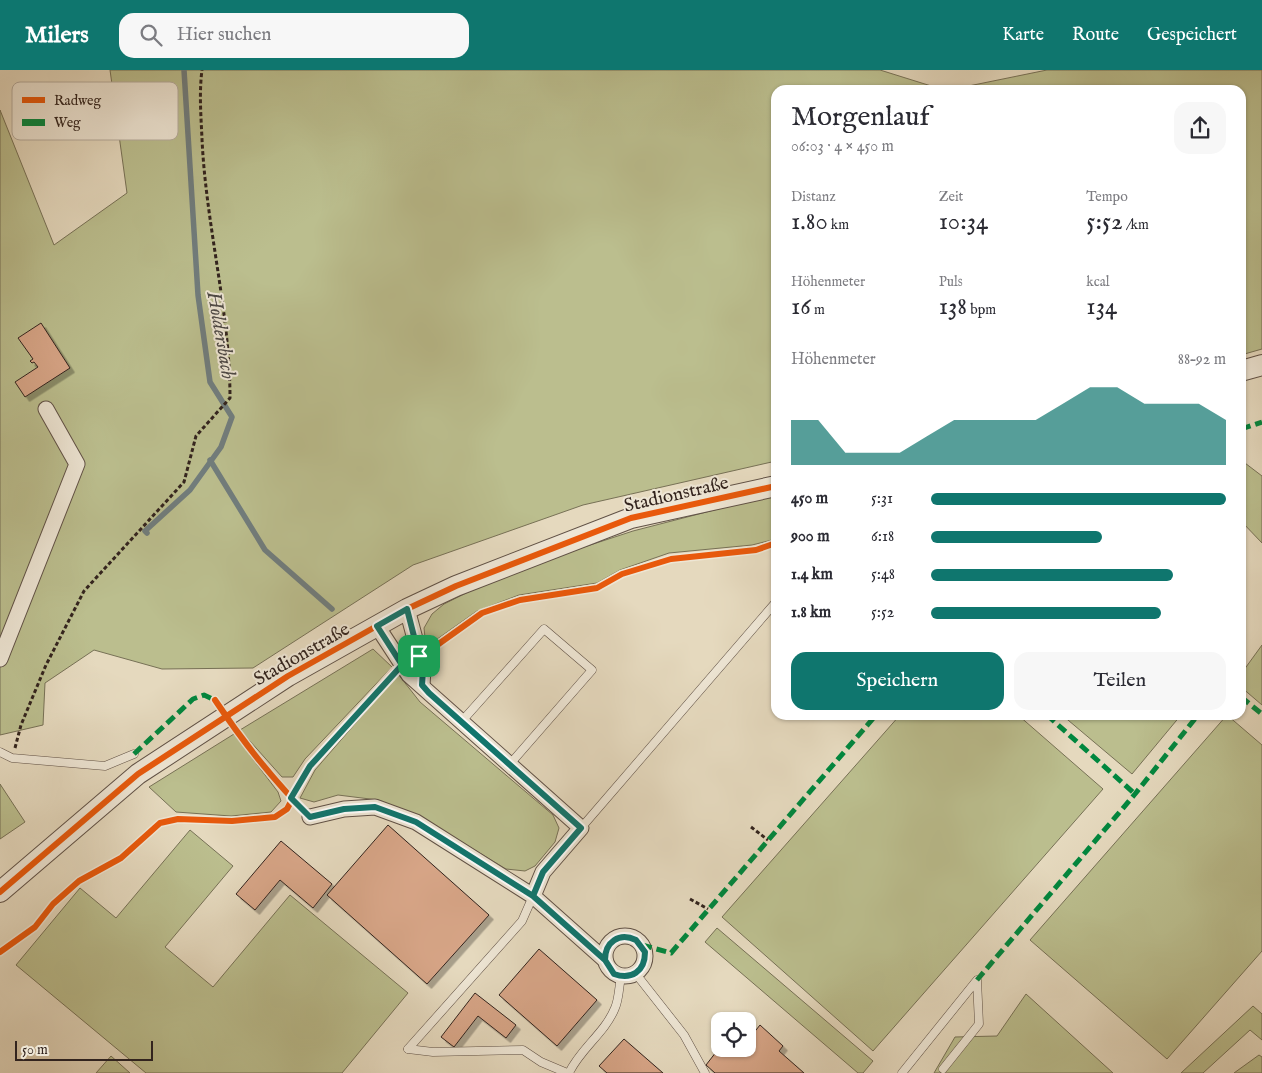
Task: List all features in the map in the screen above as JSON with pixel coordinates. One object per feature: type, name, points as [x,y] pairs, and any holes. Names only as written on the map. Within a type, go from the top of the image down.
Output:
[{"type":"street","points":[[1246,370],[1262,365]]},
{"type":"street","points":[[0,659],[76,464],[46,409]]},
{"type":"street","name":"Stadionstraße","points":[[0,892],[138,774],[288,676],[407,609],[456,586],[631,518],[771,487]]},
{"type":"street","points":[[407,609],[423,669],[422,685]]},
{"type":"street","name":"Stadionstraße","points":[[377,626],[410,676],[581,828]]},
{"type":"street","points":[[310,817],[344,809],[375,807],[416,822],[533,896],[605,960],[614,974],[621,976],[636,974],[642,968],[645,952],[642,945],[629,936],[613,940],[608,945],[605,960]]},
{"type":"street","points":[[533,896],[543,872],[581,828]]},
{"type":"lane","points":[[581,828],[771,608]]},
{"type":"lane","points":[[462,721],[544,629],[592,670],[510,764]]},
{"type":"lane","points":[[0,752],[12,758],[105,766],[134,754]]},
{"type":"lane","points":[[533,896],[522,921],[408,1049],[433,1052],[523,1050],[542,1062],[568,1073],[573,1064],[607,1024],[616,1007],[621,976]]},
{"type":"lane","points":[[636,974],[684,1035],[705,1073]]},
{"type":"lane","points":[[902,1073],[977,980],[978,1024],[943,1069]]},
{"type":"path","points":[[12,758],[21,725],[46,665],[84,591],[184,482],[196,436],[230,398],[230,363],[204,174],[200,85],[202,70]]},
{"type":"path","points":[[751,827],[768,840]]},
{"type":"path","points":[[690,899],[708,910]]},
{"type":"green space","points":[[110,70],[880,70],[928,85],[771,85],[771,462],[583,505],[413,565],[253,668],[162,669],[94,650],[45,683],[43,725],[0,735],[0,110],[54,245],[127,193],[120,140],[178,140],[178,82],[112,82]]},
{"type":"green space","points":[[1047,70],[1262,70],[1262,349],[1246,354],[1246,85],[974,85]]},
{"type":"green space","points":[[1246,464],[1262,476],[1262,543],[1246,526]]},
{"type":"green space","points":[[771,495],[771,540],[752,545],[669,553],[620,570],[597,583],[519,595],[477,611],[426,647],[424,628],[432,614],[444,604],[480,586],[581,548],[633,531]]},
{"type":"green space","points":[[1262,645],[1262,705],[1246,691],[1246,667]]},
{"type":"green space","points":[[373,649],[392,667],[305,759],[293,777],[282,777],[240,730]]},
{"type":"green space","points":[[398,674],[420,702],[553,815],[559,828],[555,842],[535,866],[525,871],[506,869],[417,815],[378,800],[338,795],[314,802],[300,798],[315,770]]},
{"type":"green space","points":[[896,720],[1024,720],[1103,789],[873,1051],[722,917]]},
{"type":"green space","points":[[1068,720],[1177,720],[1132,774]]},
{"type":"green space","points":[[1223,720],[1233,720],[1262,745],[1262,951],[1167,1059],[1030,940]]},
{"type":"green space","points":[[234,734],[278,792],[281,801],[271,812],[231,816],[176,812],[149,787]]},
{"type":"green space","points":[[0,784],[25,822],[0,839]]},
{"type":"green space","points":[[190,830],[233,866],[165,947],[213,987],[290,895],[408,993],[342,1073],[146,1073],[16,965],[80,888],[116,918]]},
{"type":"green space","points":[[717,928],[873,1061],[863,1073],[858,1073],[705,942]]},
{"type":"green space","points":[[1026,994],[1113,1073],[934,1073],[955,1037],[997,1036]]},
{"type":"green space","points":[[1253,1006],[1262,1014],[1262,1040],[1250,1030],[1203,1073],[1181,1073]]},
{"type":"green space","points":[[1259,1055],[1262,1057],[1262,1073],[1234,1073]]},
{"type":"green space","points":[[111,1056],[130,1073],[96,1073]]},
{"type":"building","points":[[41,323],[70,368],[25,397],[15,382],[38,367],[34,362],[30,361],[33,359],[18,338]]},
{"type":"building","points":[[388,825],[489,915],[427,984],[327,895]]},
{"type":"building","points":[[281,841],[332,884],[313,908],[280,880],[255,910],[236,894]]},
{"type":"building","points":[[539,949],[597,1000],[557,1046],[499,995]]},
{"type":"building","points":[[475,993],[516,1025],[506,1038],[478,1016],[454,1047],[441,1037]]},
{"type":"building","points":[[760,1025],[783,1046],[779,1051],[804,1073],[715,1073],[706,1065],[712,1057],[756,1057],[756,1030]]},
{"type":"building","points":[[624,1039],[663,1073],[607,1073],[599,1066]]},
{"type":"waterway","name":"Holdersbach","points":[[147,533],[145,531],[190,490],[221,447],[232,417],[210,382],[198,295],[184,70]]},
{"type":"waterway","name":"Holdersbach","points":[[210,460],[265,550],[332,609]]},
{"type":"marked path","points":[[1246,427],[1262,422]]},
{"type":"marked path","points":[[134,754],[193,699],[204,695],[215,700]]},
{"type":"marked path","points":[[1246,701],[1262,714]]},
{"type":"marked path","points":[[642,945],[671,953],[872,720]]},
{"type":"marked path","points":[[1053,720],[1135,794]]},
{"type":"marked path","points":[[977,980],[1135,794],[1194,720]]},
{"type":"cycle path","points":[[0,892],[138,774],[288,676],[407,609],[456,586],[631,518],[771,487]]},
{"type":"cycle path","points":[[0,952],[35,927],[53,904],[79,881],[121,858],[160,823],[178,819],[232,821],[275,817],[287,809],[310,766],[394,671],[414,657],[426,653],[482,613],[520,600],[597,588],[622,574],[671,559],[756,550],[771,545]]},
{"type":"cycle path","points":[[215,700],[260,761],[310,817]]},
{"type":"route","points":[[419,656],[407,609],[377,626],[402,665],[394,671],[310,766],[291,798],[310,817],[344,809],[375,807],[416,822],[533,896],[605,960],[608,945],[613,940],[621,936],[629,936],[636,940],[642,945],[645,952],[642,968],[636,974],[629,976],[614,974],[608,968],[605,960],[561,920],[533,896],[543,872],[581,828],[429,693],[422,685],[423,669],[419,656]]}]
